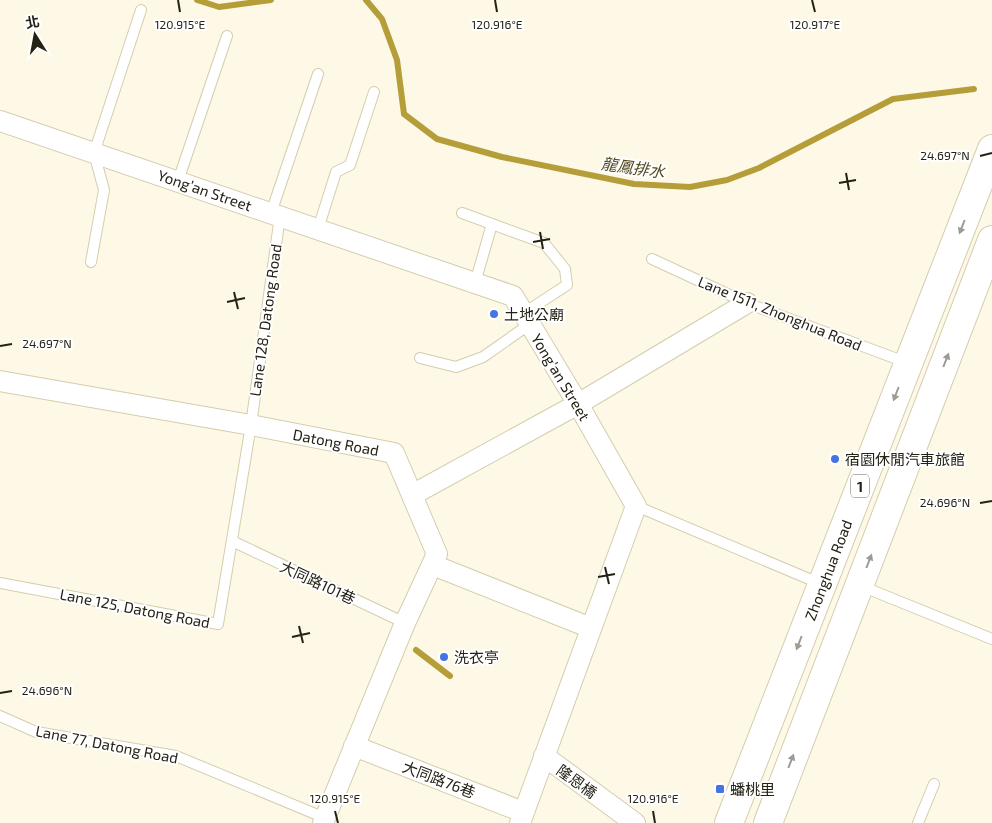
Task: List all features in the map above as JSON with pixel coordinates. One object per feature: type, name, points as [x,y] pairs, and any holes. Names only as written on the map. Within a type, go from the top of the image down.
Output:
[{"type":"main road","name":"Zhonghua Road","points":[[729,823],[908,364],[980,190],[992,149]]},
{"type":"main road","points":[[768,823],[992,240]]},
{"type":"street","name":"Yong’an Street","points":[[0,121],[513,296],[578,404],[636,506]]},
{"type":"street","points":[[412,495],[578,404],[747,303]]},
{"type":"street","name":"Datong Road","points":[[0,381],[251,425],[394,453],[437,554],[405,623],[324,820]]},
{"type":"street","points":[[521,818],[636,506]]},
{"type":"street","points":[[432,565],[591,628]]},
{"type":"street","name":"大同路76巷","points":[[354,746],[521,818]]},
{"type":"street","name":"隆恩橋","points":[[544,756],[635,823]]},
{"type":"lane","points":[[91,262],[104,190],[94,153],[142,10]]},
{"type":"lane","points":[[178,181],[226,36]]},
{"type":"lane","name":"Lane 128, Datong Road","points":[[251,425],[276,214],[318,74]]},
{"type":"lane","points":[[318,229],[336,172],[350,165],[374,92]]},
{"type":"lane","points":[[420,358],[456,367],[483,358],[567,285],[566,270],[544,243],[462,213]]},
{"type":"lane","points":[[475,283],[492,224]]},
{"type":"lane","name":"Lane 1511, Zhonghua Road","points":[[652,259],[747,303],[908,364]]},
{"type":"lane","name":"Lane 125, Datong Road","points":[[0,583],[218,624],[251,425]]},
{"type":"lane","points":[[636,506],[822,584]]},
{"type":"lane","name":"大同路101巷","points":[[232,541],[405,623]]},
{"type":"lane","points":[[859,586],[992,639]]},
{"type":"lane","name":"Lane 77, Datong Road","points":[[0,716],[36,732],[176,756],[324,820]]},
{"type":"lane","points":[[918,823],[934,784]]},
{"type":"waterway","name":"龍鳳排水","points":[[197,0],[219,7],[271,0]]},
{"type":"waterway","name":"龍鳳排水","points":[[366,0],[382,19],[397,60],[404,114],[437,139],[502,157],[634,184],[690,187],[727,180],[759,168],[893,99],[974,89]]},
{"type":"waterway","points":[[416,650],[450,676]]},
{"type":"place","name":"土地公廟","points":[[494,314]]},
{"type":"place","name":"宿園休閒汽車旅館","points":[[835,459]]},
{"type":"place","name":"洗衣亭","points":[[444,657]]},
{"type":"place","name":"蟠桃里","points":[[720,789]]}]
